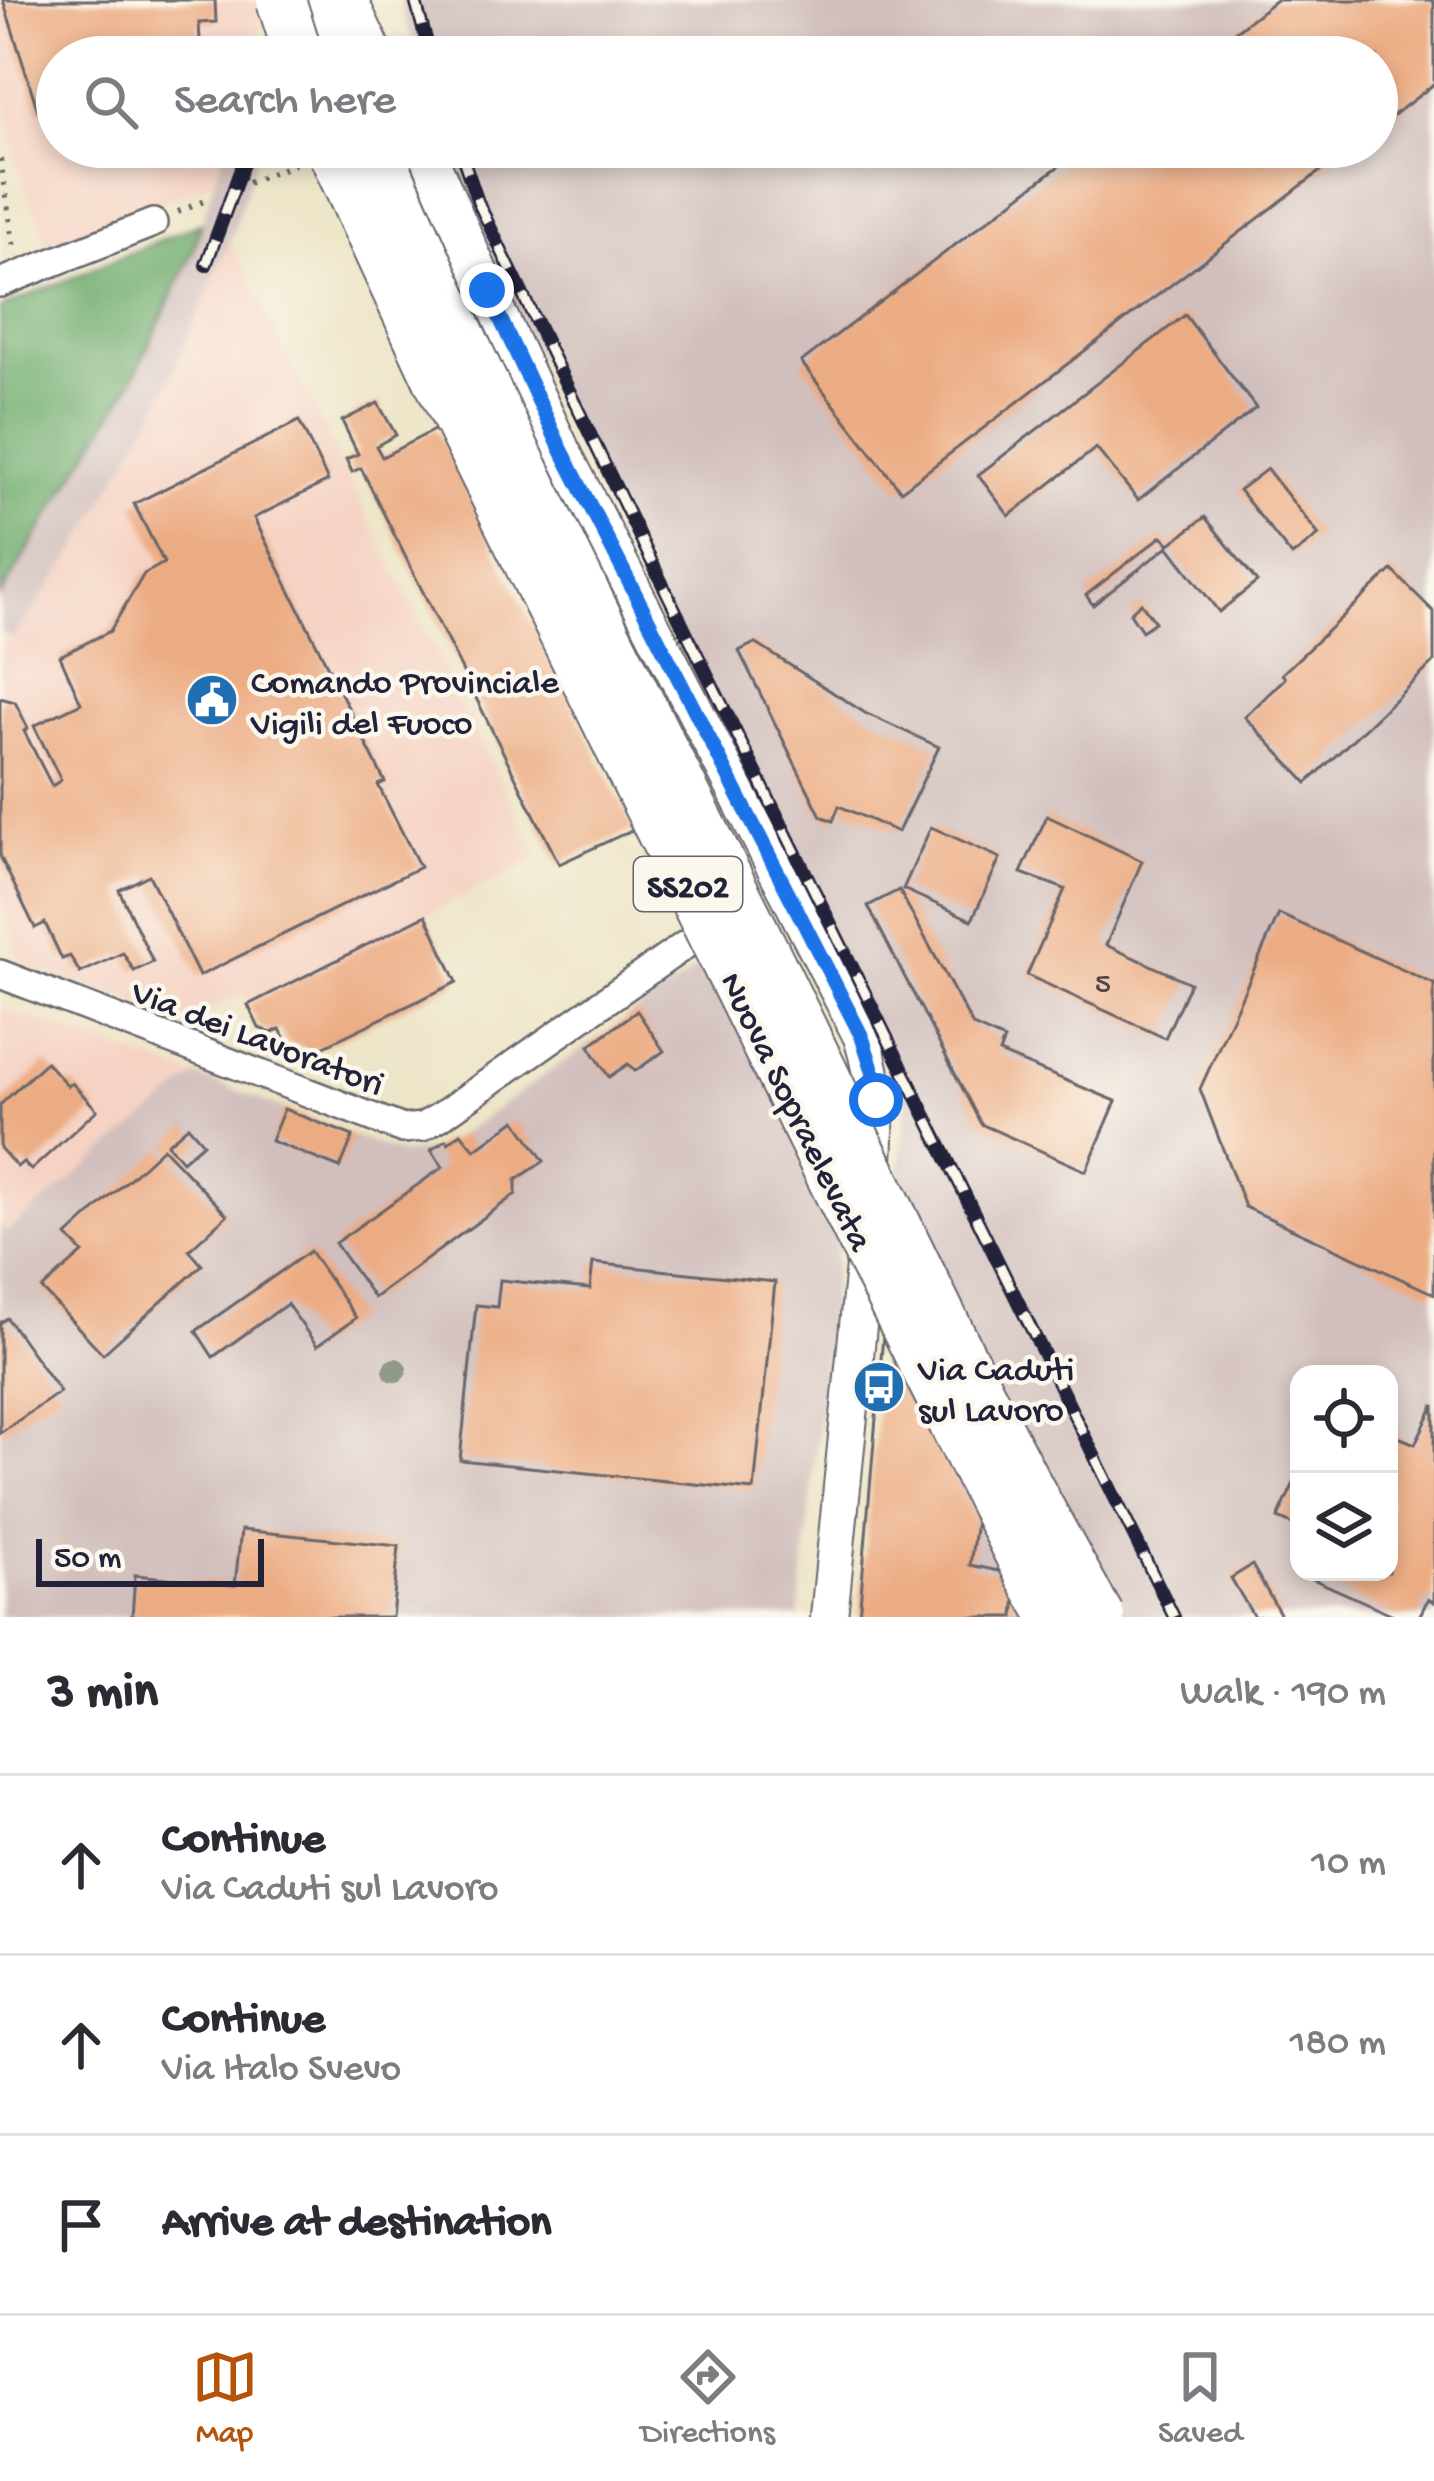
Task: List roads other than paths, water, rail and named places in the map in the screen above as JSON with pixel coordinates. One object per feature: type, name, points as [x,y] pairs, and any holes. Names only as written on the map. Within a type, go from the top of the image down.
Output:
[{"type":"highway","points":[[281,0],[292,36]]},
{"type":"highway","points":[[323,0],[334,36]]},
{"type":"highway","name":"Nuova Sopraelevata","points":[[330,168],[920,1357],[1054,1617]]},
{"type":"highway","name":"Nuova Sopraelevata","points":[[386,168],[422,253],[599,618],[966,1361],[1100,1617]]},
{"type":"main road","points":[[349,0],[366,36]]},
{"type":"main road","points":[[377,0],[388,36]]},
{"type":"main road","points":[[434,168],[560,447],[862,1037],[873,1071],[875,1145],[829,1617]]},
{"type":"street","points":[[9,279],[152,223]]},
{"type":"street","name":"Via dei Lavoratori","points":[[0,974],[403,1129],[422,1127],[781,878]]},
{"type":"railway","points":[[278,36],[284,0]]},
{"type":"railway","points":[[415,0],[425,36]]},
{"type":"railway","points":[[206,265],[241,168]]},
{"type":"railway","points":[[466,168],[478,202],[660,579],[1174,1617]]},
{"type":"place","name":"Comando Provinciale Vigili del Fuoco","points":[[212,700]]},
{"type":"place","name":"Via Caduti sul Lavoro","points":[[879,1387]]}]
